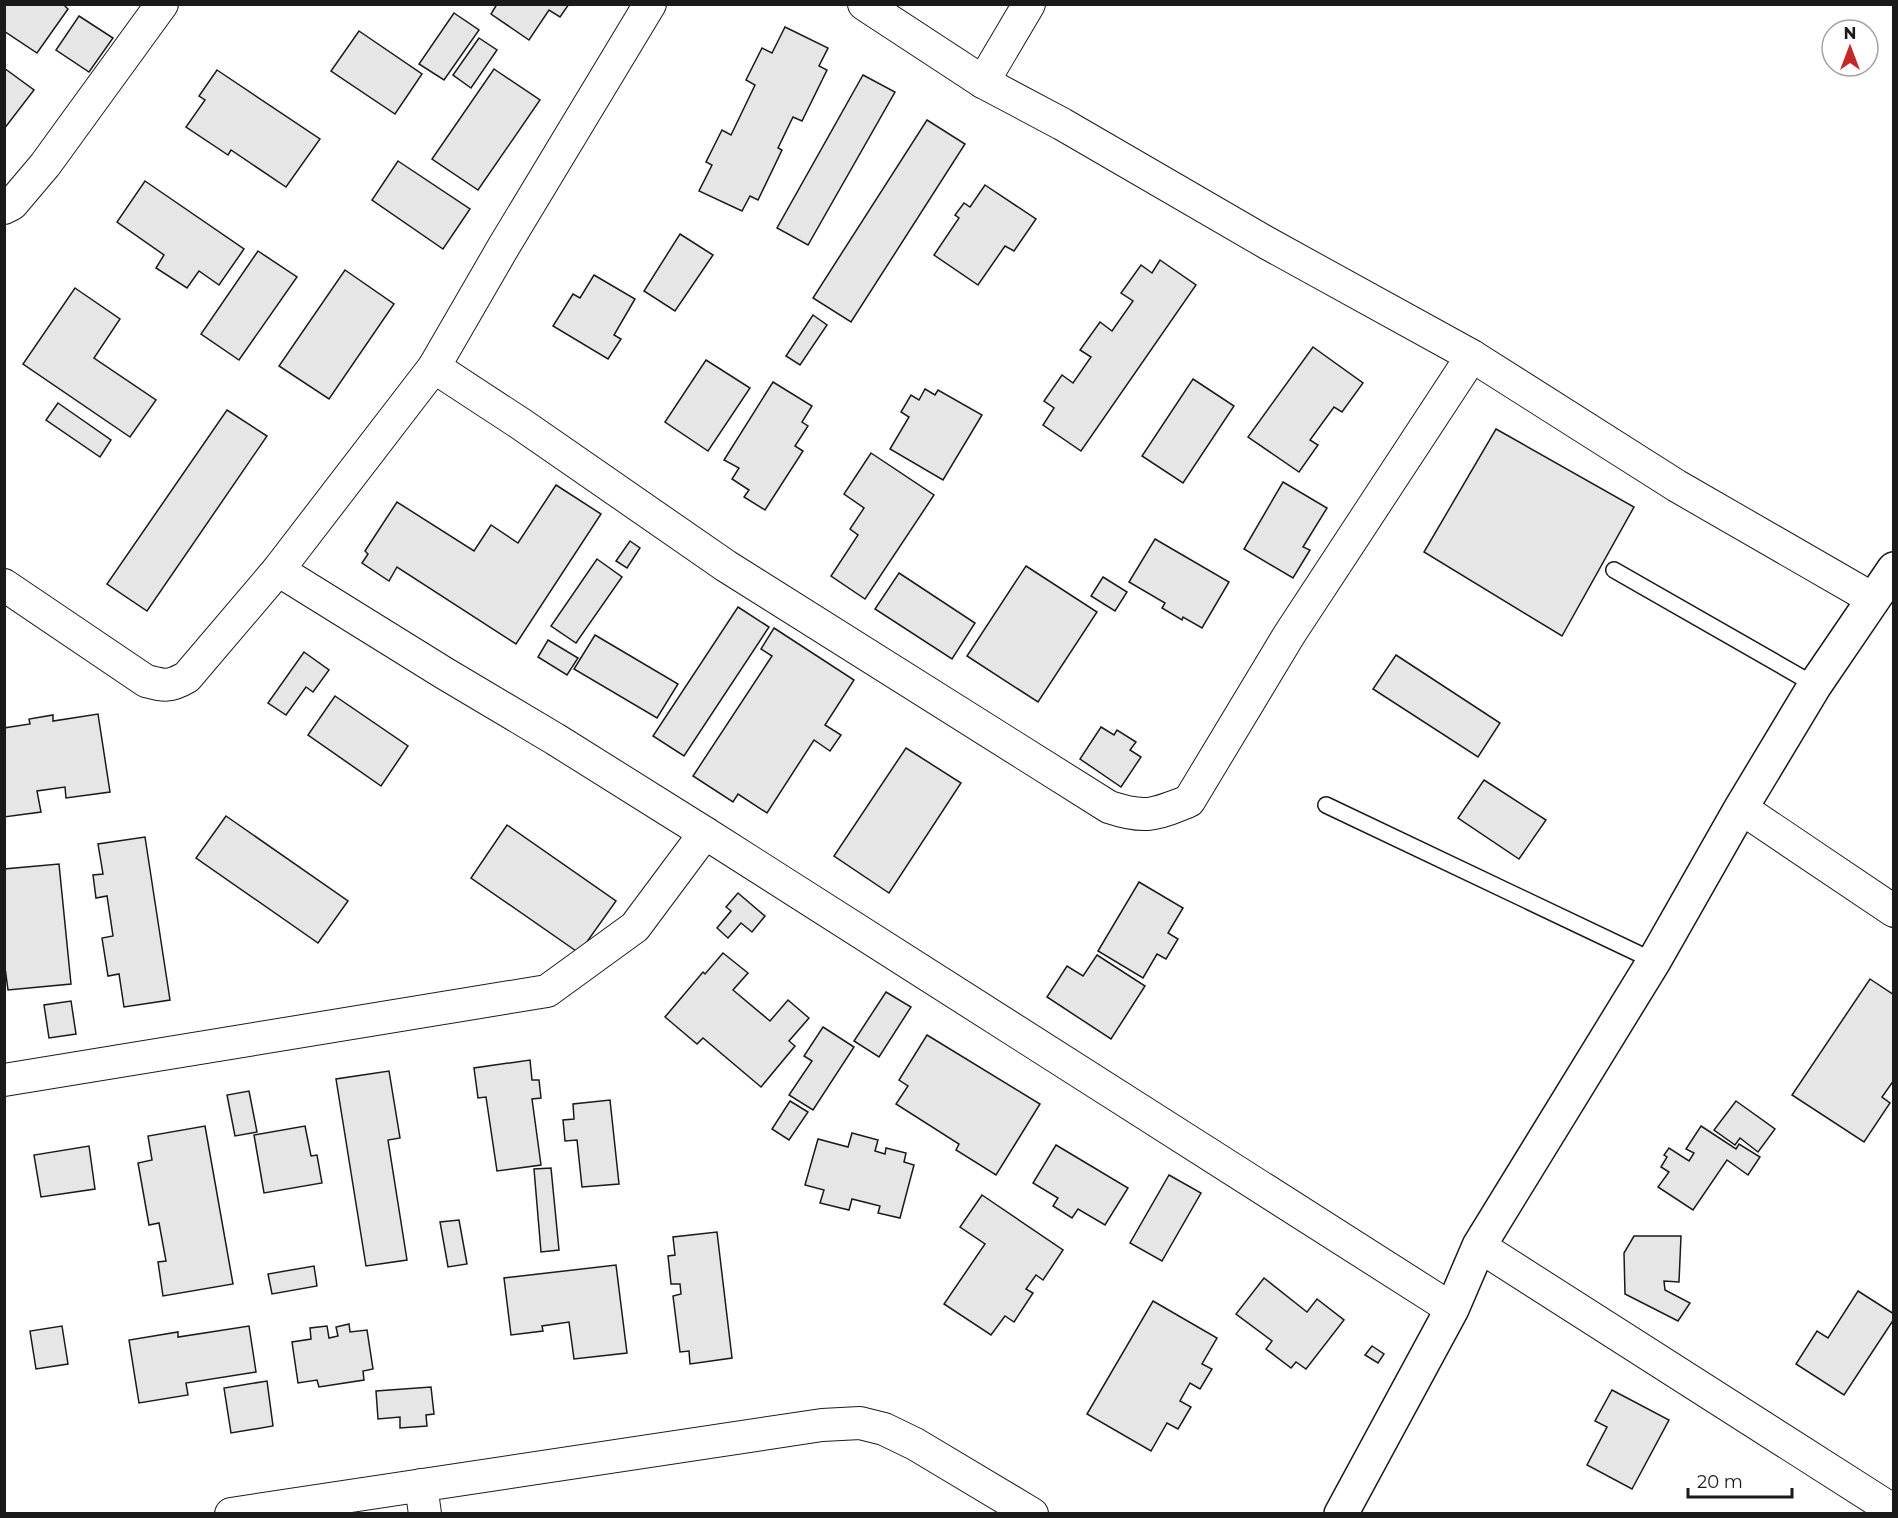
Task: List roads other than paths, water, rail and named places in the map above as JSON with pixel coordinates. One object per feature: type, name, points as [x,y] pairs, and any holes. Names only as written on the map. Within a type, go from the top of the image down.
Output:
[{"type":"street","points":[[4,208],[12,204],[45,165],[162,4]]},
{"type":"street","points":[[4,585],[146,681],[160,685],[174,685],[187,677],[278,570],[434,367],[650,4]]},
{"type":"street","points":[[864,4],[983,82],[1062,124],[1267,243],[1472,356],[1677,486],[1873,599]]},
{"type":"street","points":[[983,82],[1029,4]]},
{"type":"street","points":[[434,367],[521,424],[726,566],[1108,807],[1135,816],[1162,812],[1189,801],[1289,635],[1472,356]]},
{"type":"street","points":[[1341,1514],[1452,1309],[1479,1245],[1654,961],[1741,808],[1815,685],[1893,569]]},
{"type":"street","points":[[278,570],[705,833],[1452,1309]]},
{"type":"street","points":[[1741,808],[1893,911]]},
{"type":"street","points":[[4,1080],[547,991],[634,927],[705,833]]},
{"type":"street","points":[[1479,1245],[1893,1511]]},
{"type":"street","points":[[231,1514],[423,1499],[822,1425],[860,1423],[884,1429],[915,1444],[1032,1514]]},
{"type":"lane","points":[[1614,570],[1815,685]]},
{"type":"lane","points":[[1326,805],[1654,961]]}]
